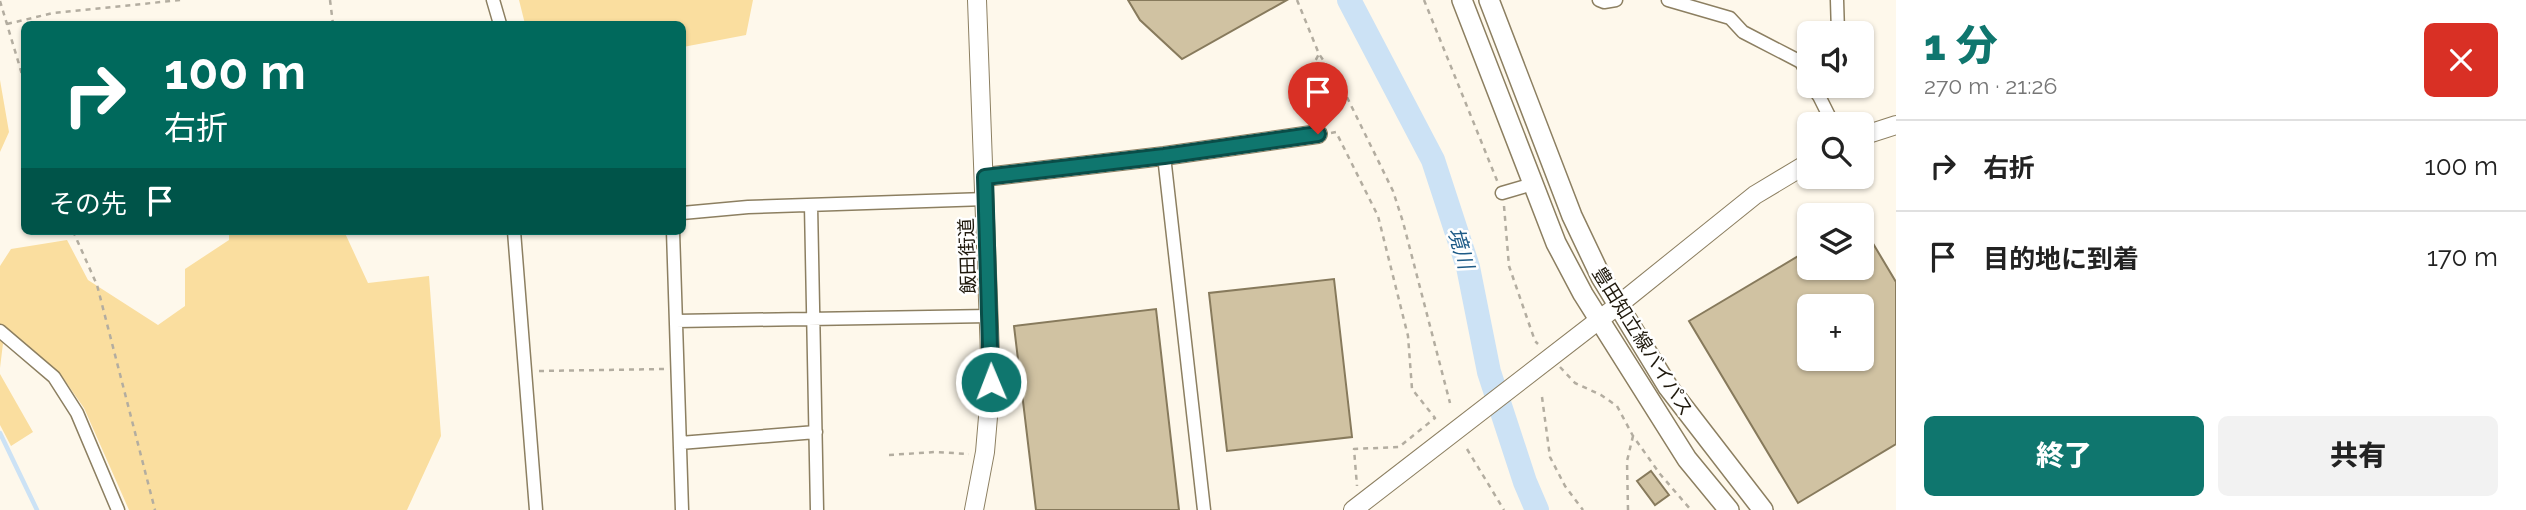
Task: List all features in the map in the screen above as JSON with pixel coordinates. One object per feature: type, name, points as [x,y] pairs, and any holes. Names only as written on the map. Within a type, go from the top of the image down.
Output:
[{"type":"main road","name":"豊田知立線バイパス","points":[[1462,0],[1556,243],[1583,294],[1687,458],[1729,510]]},
{"type":"main road","name":"豊田知立線バイパス","points":[[1489,0],[1572,216],[1617,306],[1668,387],[1763,510]]},
{"type":"street","points":[[493,0],[499,21]]},
{"type":"street","name":"飯田街道","points":[[974,510],[984,457],[991,382],[977,0]]},
{"type":"street","points":[[1599,0],[1616,0]]},
{"type":"street","points":[[1668,0],[1730,18],[1742,32],[1797,60]]},
{"type":"street","points":[[1837,0],[1838,21]]},
{"type":"street","points":[[1874,132],[1896,125]]},
{"type":"street","points":[[985,177],[1318,134]]},
{"type":"street","points":[[1164,156],[1204,510]]},
{"type":"street","points":[[1356,508],[1617,306],[1755,195],[1797,170]]},
{"type":"street","points":[[1503,193],[1533,184]]},
{"type":"street","points":[[686,213],[748,207],[986,199]]},
{"type":"street","points":[[811,205],[817,510]]},
{"type":"street","points":[[514,235],[536,510]]},
{"type":"street","points":[[673,235],[682,510]]},
{"type":"street","points":[[676,321],[990,316]]},
{"type":"street","points":[[0,331],[54,377],[78,413],[104,482],[118,510]]},
{"type":"street","points":[[680,443],[816,432]]},
{"type":"path","points":[[7,24],[53,13],[181,0]]},
{"type":"path","points":[[330,0],[333,21]]},
{"type":"path","points":[[1297,0],[1319,54],[1342,87],[1393,191],[1450,403]]},
{"type":"path","points":[[1424,0],[1503,193],[1509,266],[1538,344]]},
{"type":"path","points":[[0,1],[21,71]]},
{"type":"path","points":[[1319,54],[1313,65],[1318,134],[1336,132],[1378,216],[1408,336],[1412,389],[1435,418],[1399,447],[1354,449],[1356,508]]},
{"type":"path","points":[[75,235],[97,285],[155,510]]},
{"type":"path","points":[[1560,367],[1575,383],[1601,394],[1617,407],[1633,436],[1660,474],[1691,510]]},
{"type":"path","points":[[525,371],[676,368]]},
{"type":"path","points":[[1542,397],[1550,457],[1565,486],[1583,510]]},
{"type":"path","points":[[1628,510],[1627,461],[1633,436]]},
{"type":"path","points":[[1467,449],[1504,510]]},
{"type":"path","points":[[889,455],[935,452],[984,457]]},
{"type":"shaded area","points":[[519,0],[753,0],[746,35],[686,46],[686,21],[524,21]]},
{"type":"shaded area","points":[[0,80],[9,132],[0,152]]},
{"type":"shaded area","points":[[229,235],[346,235],[368,283],[429,276],[441,436],[407,510],[129,510],[84,408],[63,378],[5,327],[0,368],[0,266],[11,249],[67,240],[88,280],[158,325],[185,306],[185,269],[229,240]]},
{"type":"shaded area","points":[[0,374],[33,432],[11,446],[0,425]]},
{"type":"building","points":[[1128,0],[1287,0],[1182,59],[1140,20]]},
{"type":"building","points":[[1874,245],[1896,282],[1896,444],[1798,503],[1689,321],[1797,257],[1797,280],[1874,280]]},
{"type":"building","points":[[1334,279],[1352,437],[1227,451],[1209,293]]},
{"type":"building","points":[[1156,309],[1179,510],[1036,510],[1014,326]]},
{"type":"building","points":[[1651,471],[1669,495],[1655,505],[1637,481]]},
{"type":"waterway","name":"境川","points":[[1349,0],[1433,160],[1468,267],[1489,372],[1525,482],[1537,510]]},
{"type":"waterway","points":[[0,433],[37,510]]},
{"type":"route","points":[[991,382],[985,177],[1318,134]]}]
